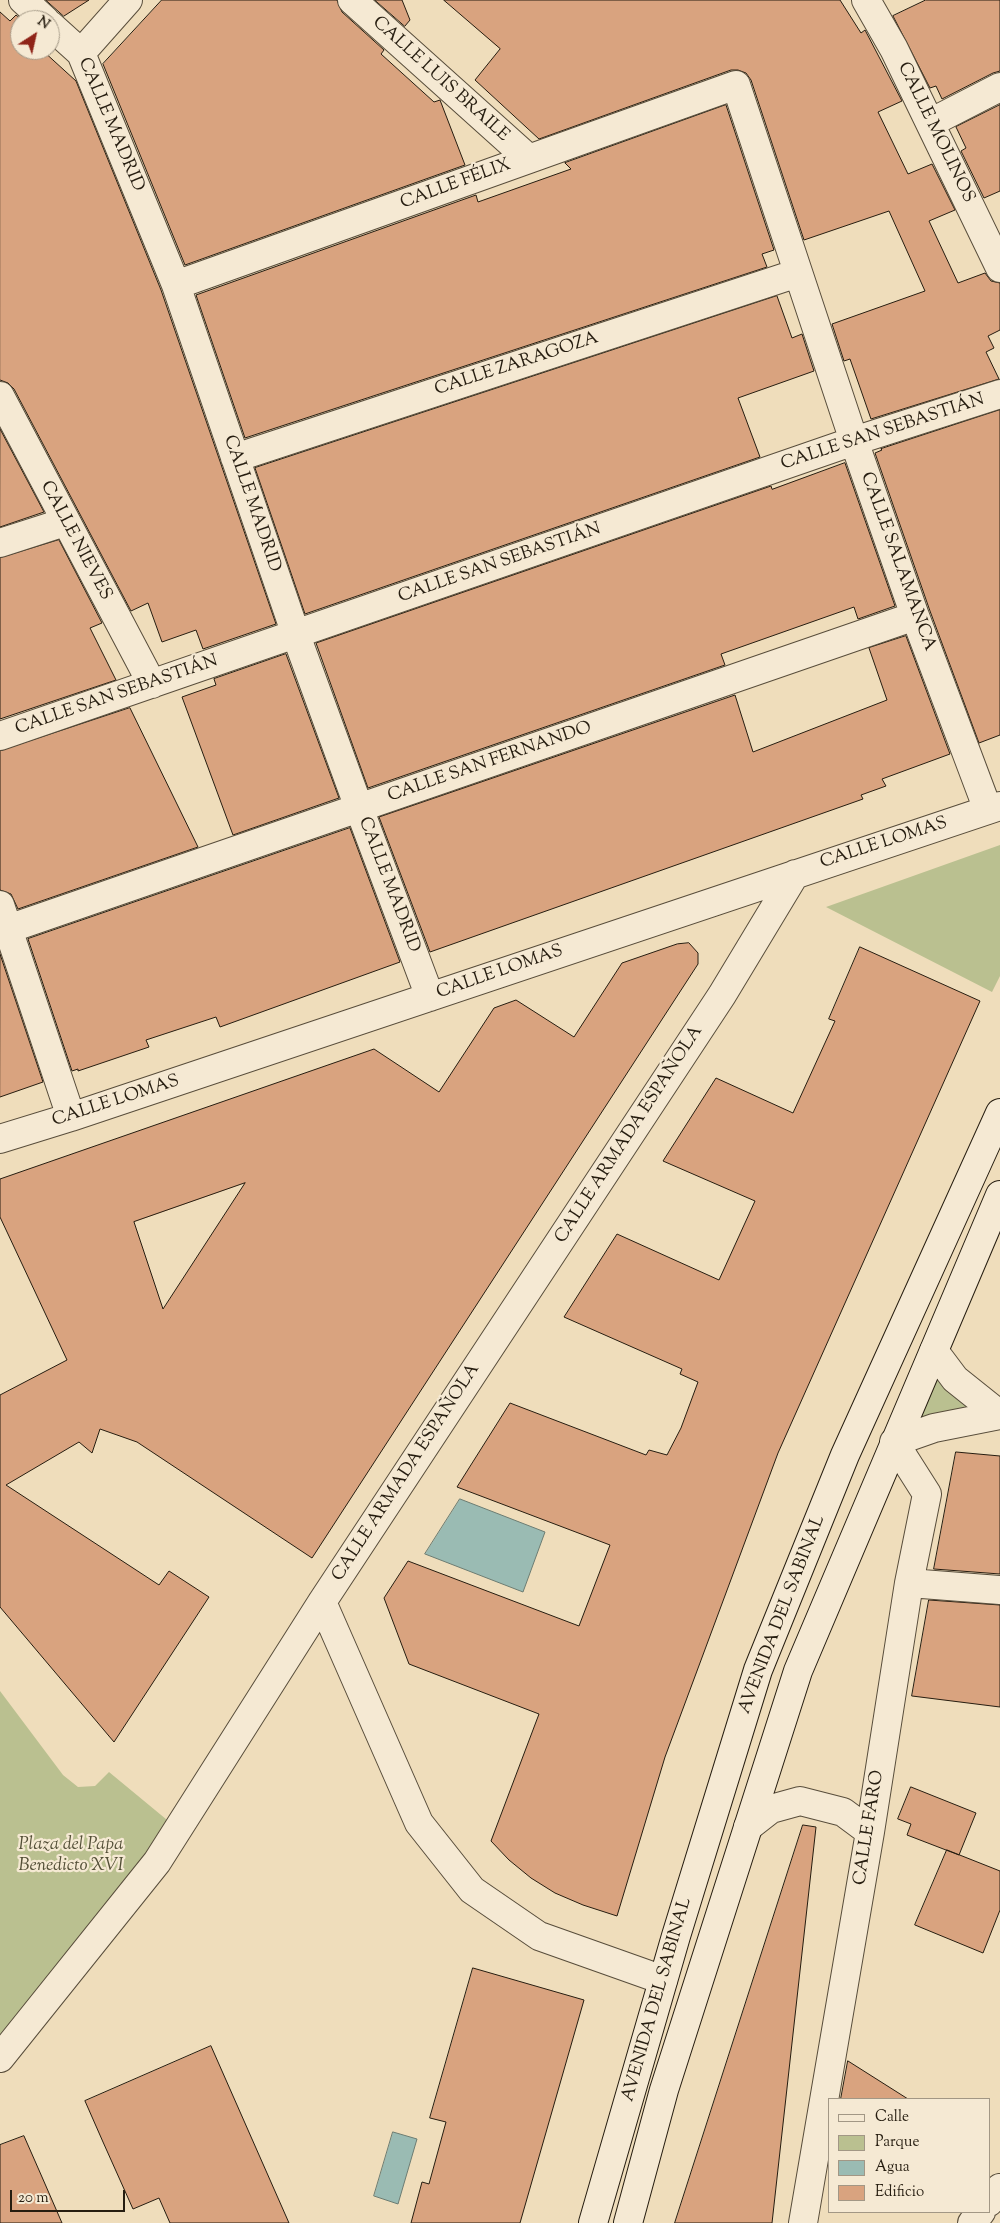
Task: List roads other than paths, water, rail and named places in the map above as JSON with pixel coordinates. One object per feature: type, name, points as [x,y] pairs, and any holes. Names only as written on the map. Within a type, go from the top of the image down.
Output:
[{"type":"street","points":[[23,0],[34,10]]},
{"type":"street","points":[[81,53],[128,0]]},
{"type":"street","name":"CALLE LUIS BRAILE","points":[[352,0],[528,159]]},
{"type":"street","name":"CALLE MOLINOS","points":[[866,0],[894,49],[1000,268]]},
{"type":"street","name":"CALLE MADRID","points":[[60,34],[81,53],[176,285],[296,635],[430,997]]},
{"type":"street","name":"CALLE FÉLIX","points":[[176,285],[736,85]]},
{"type":"street","name":"CALLE SALAMANCA","points":[[736,85],[854,442],[915,616],[994,808]]},
{"type":"street","points":[[930,123],[1000,87]]},
{"type":"street","name":"CALLE ZARAGOZA","points":[[235,458],[798,273]]},
{"type":"street","name":"CALLE SAN SEBASTIÁN","points":[[0,736],[854,442],[1000,394]]},
{"type":"street","name":"CALLE NIEVES","points":[[0,396],[152,684]]},
{"type":"street","points":[[0,543],[65,522]]},
{"type":"street","name":"CALLE SAN FERNANDO","points":[[4,917],[359,808],[915,616]]},
{"type":"street","name":"CALLE LOMAS","points":[[0,1139],[71,1117],[994,808]]},
{"type":"street","name":"CALLE ARMADA ESPAÑOLA","points":[[0,2058],[157,1862],[322,1602],[722,995],[795,874]]},
{"type":"street","points":[[4,917],[71,1117]]},
{"type":"street","name":"AVENIDA DEL SABINAL","points":[[592,2223],[663,1980],[758,1670],[845,1455],[1000,1112]]},
{"type":"street","name":"AVENIDA DEL SABINAL","points":[[628,2223],[664,2090],[798,1672],[1000,1195]]},
{"type":"street","points":[[934,1351],[954,1380],[1000,1415]]},
{"type":"street","points":[[894,1442],[934,1428],[1000,1415]]},
{"type":"street","name":"CALLE FARO","points":[[803,2223],[870,1832],[909,1583],[927,1494],[894,1442]]},
{"type":"street","points":[[909,1583],[1000,1590]]},
{"type":"street","points":[[322,1602],[419,1823],[472,1890],[539,1936],[663,1980]]},
{"type":"street","points":[[748,1827],[771,1809],[800,1800],[843,1812],[870,1832]]},
{"type":"street","points":[[990,2201],[1000,2188]]},
{"type":"street","points":[[972,2223],[980,2213]]},
{"type":"water","points":[[460,1499],[545,1532],[523,1592],[425,1554]]},
{"type":"water","points":[[393,2132],[417,2139],[398,2204],[374,2196]]},
{"type":"park label","name":"Plaza del Papa Benedicto XVI","points":[[71,1856]]}]
